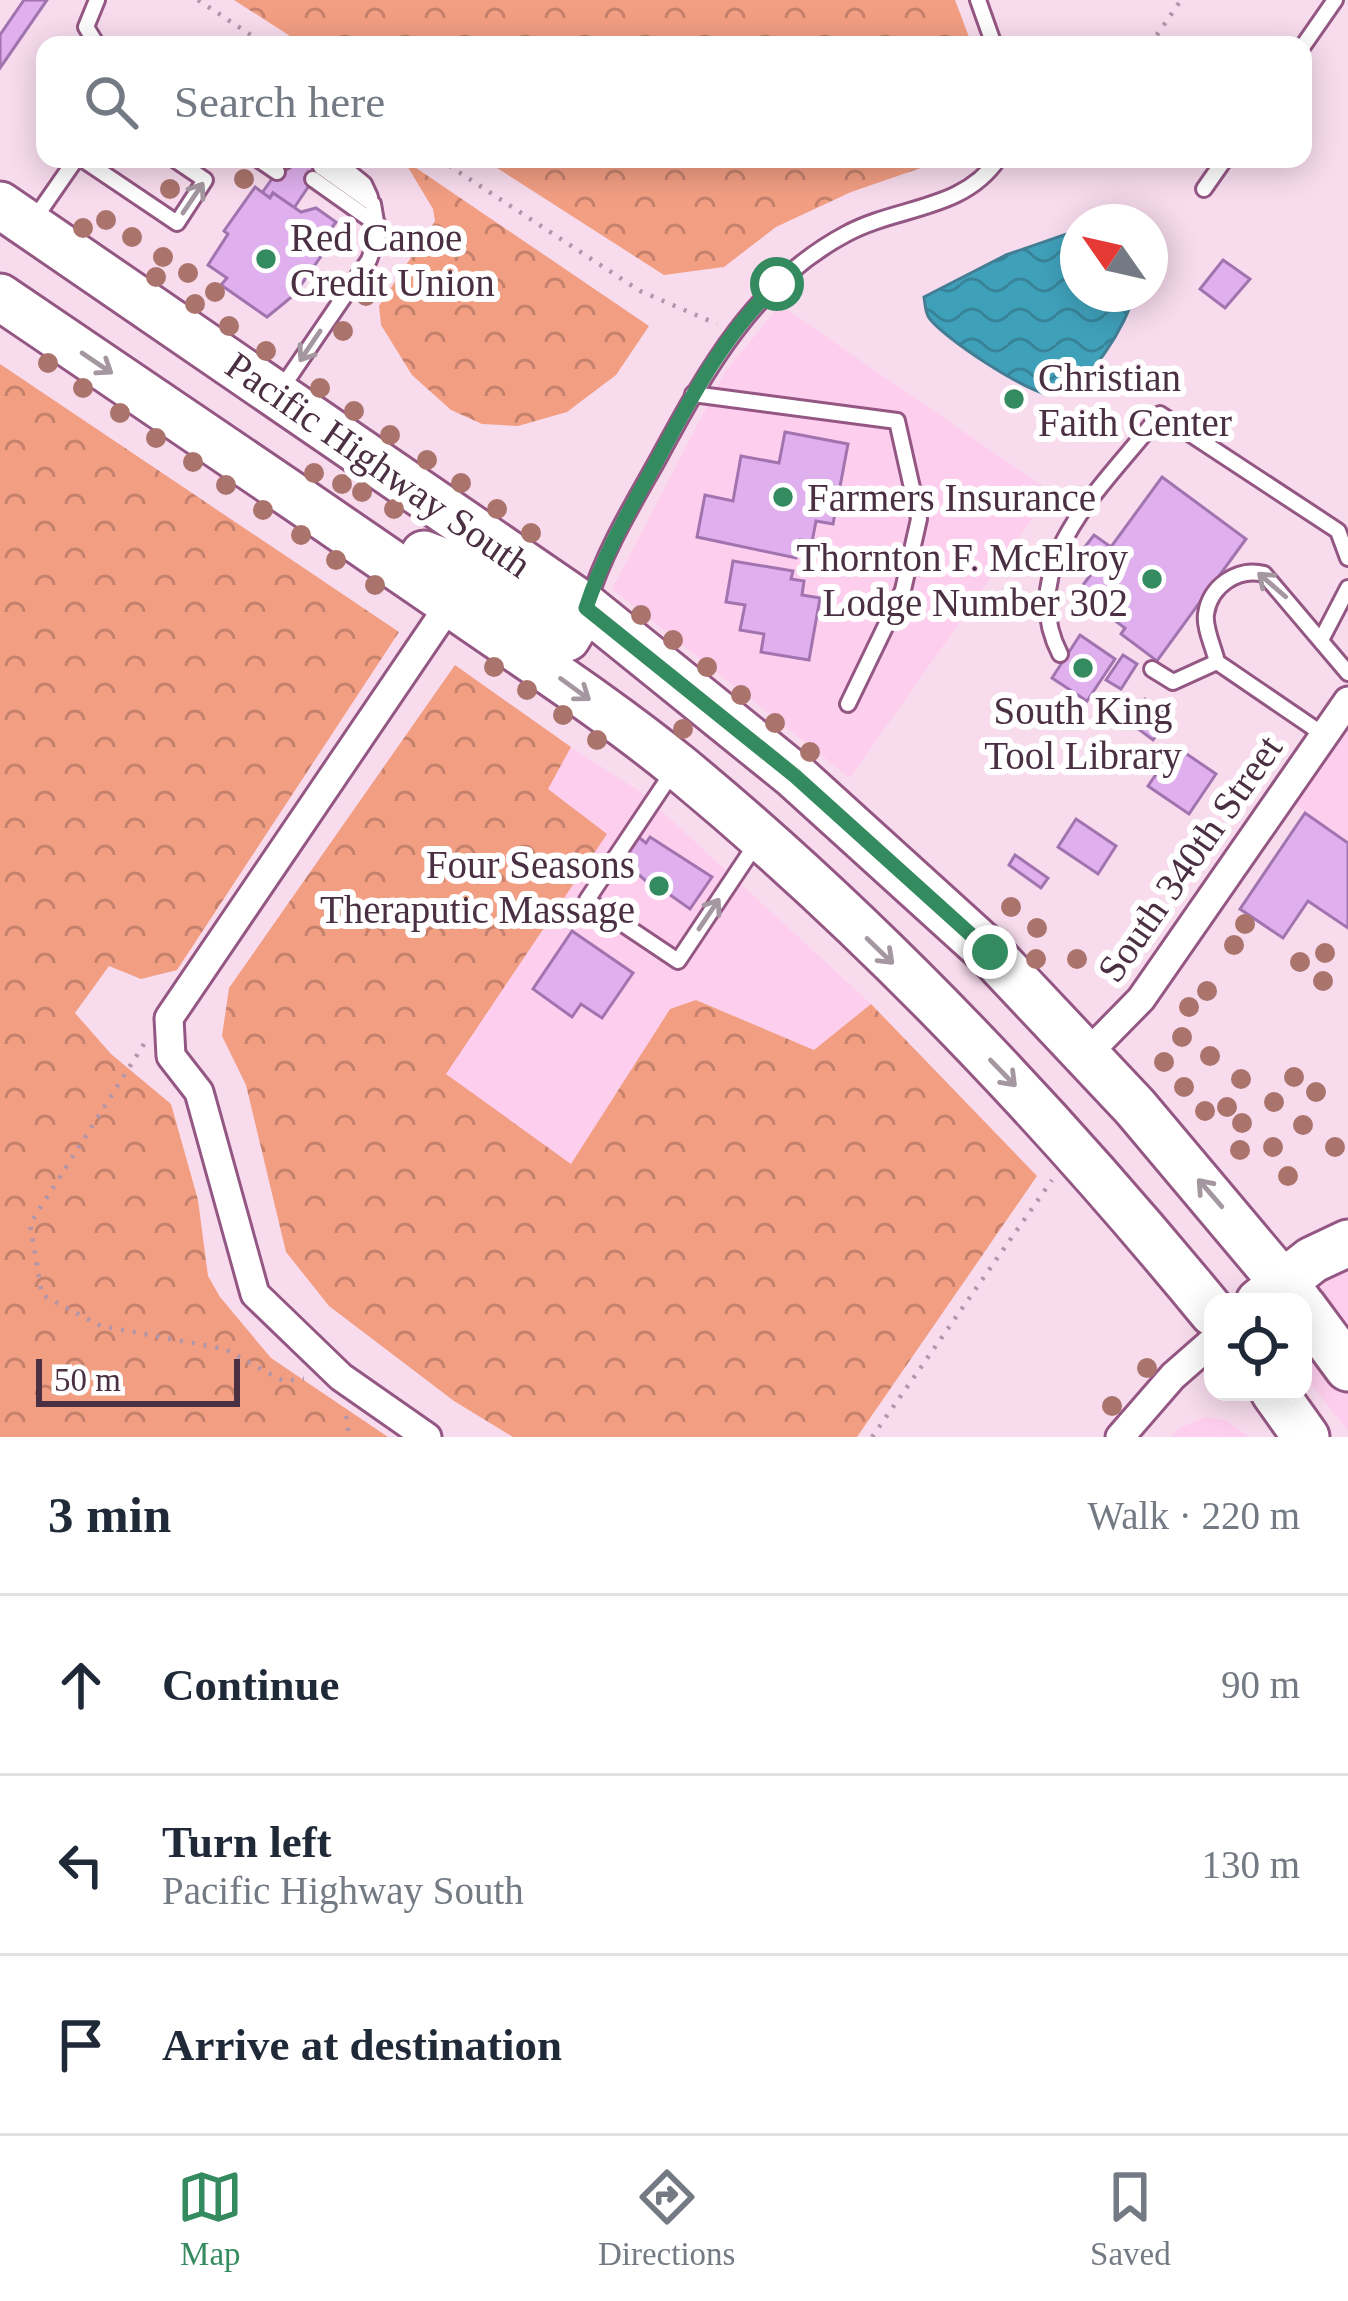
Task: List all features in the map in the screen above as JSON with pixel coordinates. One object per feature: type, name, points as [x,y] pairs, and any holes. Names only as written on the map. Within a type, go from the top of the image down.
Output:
[{"type":"main road","name":"Pacific Highway South","points":[[15,215],[586,608],[714,708],[894,862],[990,952],[1087,1054],[1282,1293]]},
{"type":"main road","name":"Pacific Highway South","points":[[0,297],[569,684],[677,766],[760,837],[934,1001],[1071,1145],[1204,1302]]},
{"type":"main road","points":[[305,504],[445,562],[549,633],[567,638],[586,608]]},
{"type":"main road","points":[[1289,1293],[1312,1260],[1348,1243]]},
{"type":"main road","name":"Pacific Highway South","points":[[1312,1327],[1348,1368]]},
{"type":"main road","points":[[1280,1401],[1306,1437]]},
{"type":"street","points":[[427,1437],[341,1377],[255,1294],[199,1092],[171,1056],[169,1018],[450,604]]},
{"type":"street","name":"South 340th Street","points":[[1087,1054],[1141,999],[1348,700]]},
{"type":"street","points":[[1120,1437],[1173,1376],[1204,1349]]},
{"type":"lane","points":[[92,36],[86,27],[97,0]]},
{"type":"lane","points":[[978,0],[991,36]]},
{"type":"lane","points":[[1310,36],[1335,0]]},
{"type":"lane","points":[[15,215],[69,168]]},
{"type":"lane","points":[[93,168],[177,223],[206,180],[188,168]]},
{"type":"lane","points":[[278,393],[369,260],[378,225],[358,168]]},
{"type":"lane","points":[[586,608],[602,558],[693,394],[732,333],[777,284],[844,235],[876,220],[961,195],[991,168]]},
{"type":"lane","points":[[1204,188],[1218,168]]},
{"type":"lane","points":[[318,174],[364,184]]},
{"type":"lane","points":[[318,174],[330,190],[378,225]]},
{"type":"lane","points":[[318,174],[373,204]]},
{"type":"lane","points":[[693,394],[896,421],[919,519],[903,590],[848,704]]},
{"type":"lane","points":[[1060,654],[1045,592],[1056,556],[1100,485],[1125,461],[1160,414],[1337,531],[1348,557]]},
{"type":"lane","points":[[1324,735],[1217,662],[1205,617],[1209,606],[1227,579],[1250,570],[1264,574],[1348,673]]},
{"type":"lane","points":[[1321,640],[1348,588]]},
{"type":"lane","points":[[1152,669],[1173,682],[1217,662]]},
{"type":"lane","points":[[677,766],[587,901],[678,961],[760,837]]},
{"type":"path","points":[[198,0],[252,36]]},
{"type":"path","points":[[1156,36],[1181,0]]},
{"type":"path","points":[[454,168],[640,291],[732,333]]},
{"type":"path","points":[[169,1018],[139,1050],[30,1224],[42,1295],[101,1326],[225,1349],[283,1381],[341,1377],[349,1437]]},
{"type":"path","points":[[872,1437],[1070,1154],[1071,1145]]},
{"type":"shaded area","points":[[780,305],[1051,492],[850,778],[612,589],[725,372]]},
{"type":"shaded area","points":[[1348,718],[1348,841],[1290,801]]},
{"type":"shaded area","points":[[571,747],[642,793],[871,1004],[814,1050],[697,1000],[670,1009],[571,1164],[445,1074],[606,835],[547,789]]},
{"type":"shaded area","points":[[1348,1248],[1348,1431],[1312,1385],[1309,1293],[1332,1258]]},
{"type":"shaded area","points":[[1206,1417],[1225,1420],[1250,1437],[1171,1437],[1179,1428]]},
{"type":"green space","points":[[234,0],[955,0],[969,36],[290,36]]},
{"type":"green space","points":[[408,168],[416,168],[649,326],[616,375],[567,412],[518,426],[482,424],[451,410],[412,375],[381,325],[379,306],[435,221]]},
{"type":"green space","points":[[497,168],[921,168],[851,192],[776,227],[724,267],[664,275]]},
{"type":"green space","points":[[0,364],[399,632],[177,970],[141,979],[109,966],[75,1013],[111,1054],[171,1104],[198,1200],[208,1276],[220,1297],[271,1358],[388,1437],[0,1437]]},
{"type":"green space","points":[[455,665],[571,747],[548,789],[607,834],[446,1074],[571,1164],[670,1009],[696,1000],[814,1050],[871,1004],[1037,1176],[857,1437],[513,1437],[454,1401],[329,1306],[286,1252],[246,1085],[222,1036],[229,988]]},
{"type":"water","points":[[1060,236],[1060,312],[1127,312],[1104,354],[1067,390],[1054,395],[1027,387],[949,337],[928,316],[924,297],[1006,255]]},
{"type":"building","points":[[24,0],[47,0],[0,68],[0,35]]},
{"type":"building","points":[[280,168],[321,168],[294,208],[273,193],[270,198],[262,193]]},
{"type":"building","name":"Red Canoe Credit Union","points":[[255,187],[301,212],[316,208],[336,222],[317,248],[324,252],[294,295],[267,317],[221,285],[227,278],[208,265],[228,234],[224,231]]},
{"type":"building","points":[[1223,260],[1250,279],[1225,308],[1200,289]]},
{"type":"building","points":[[785,432],[848,444],[833,524],[816,521],[812,542],[800,540],[796,558],[697,537],[705,495],[733,501],[741,456],[779,463]]},
{"type":"building","name":"Thornton F. McElroy Lodge Number 302","points":[[1162,477],[1246,539],[1157,661],[1121,634],[1125,628],[1077,593],[1098,565],[1081,552],[1094,535],[1111,547]]},
{"type":"building","points":[[733,561],[793,571],[791,579],[804,581],[802,595],[820,598],[809,660],[761,652],[764,634],[740,630],[745,605],[726,602]]},
{"type":"building","name":"South King Tool Library","points":[[1080,635],[1115,659],[1087,701],[1052,678]]},
{"type":"building","points":[[1123,655],[1137,664],[1121,689],[1106,680]]},
{"type":"building","points":[[1145,699],[1170,716],[1153,740],[1129,722]]},
{"type":"building","points":[[1175,746],[1216,774],[1189,814],[1148,786]]},
{"type":"building","points":[[1305,813],[1348,843],[1348,928],[1308,901],[1283,938],[1240,909]]},
{"type":"building","points":[[1076,819],[1116,846],[1098,874],[1058,847]]},
{"type":"building","points":[[637,836],[646,843],[650,837],[712,877],[690,909],[666,892],[663,896],[630,867],[633,863],[624,856]]},
{"type":"building","points":[[1015,855],[1048,878],[1041,888],[1009,865]]},
{"type":"building","points":[[572,931],[633,973],[602,1018],[581,1004],[572,1017],[533,989]]},
{"type":"place","name":"Red Canoe Credit Union","points":[[266,259]]},
{"type":"place","name":"Christian Faith Center","points":[[1014,399]]},
{"type":"place","name":"Farmers Insurance","points":[[783,497]]},
{"type":"place","name":"Thornton F. McElroy Lodge Number 302","points":[[1152,579]]},
{"type":"place","name":"South King Tool Library","points":[[1083,668]]},
{"type":"place","name":"Four Seasons Theraputic Massage","points":[[659,886]]},
{"type":"route","points":[[777,284],[747,312],[701,378],[602,558],[586,608],[795,776],[990,952]]}]
